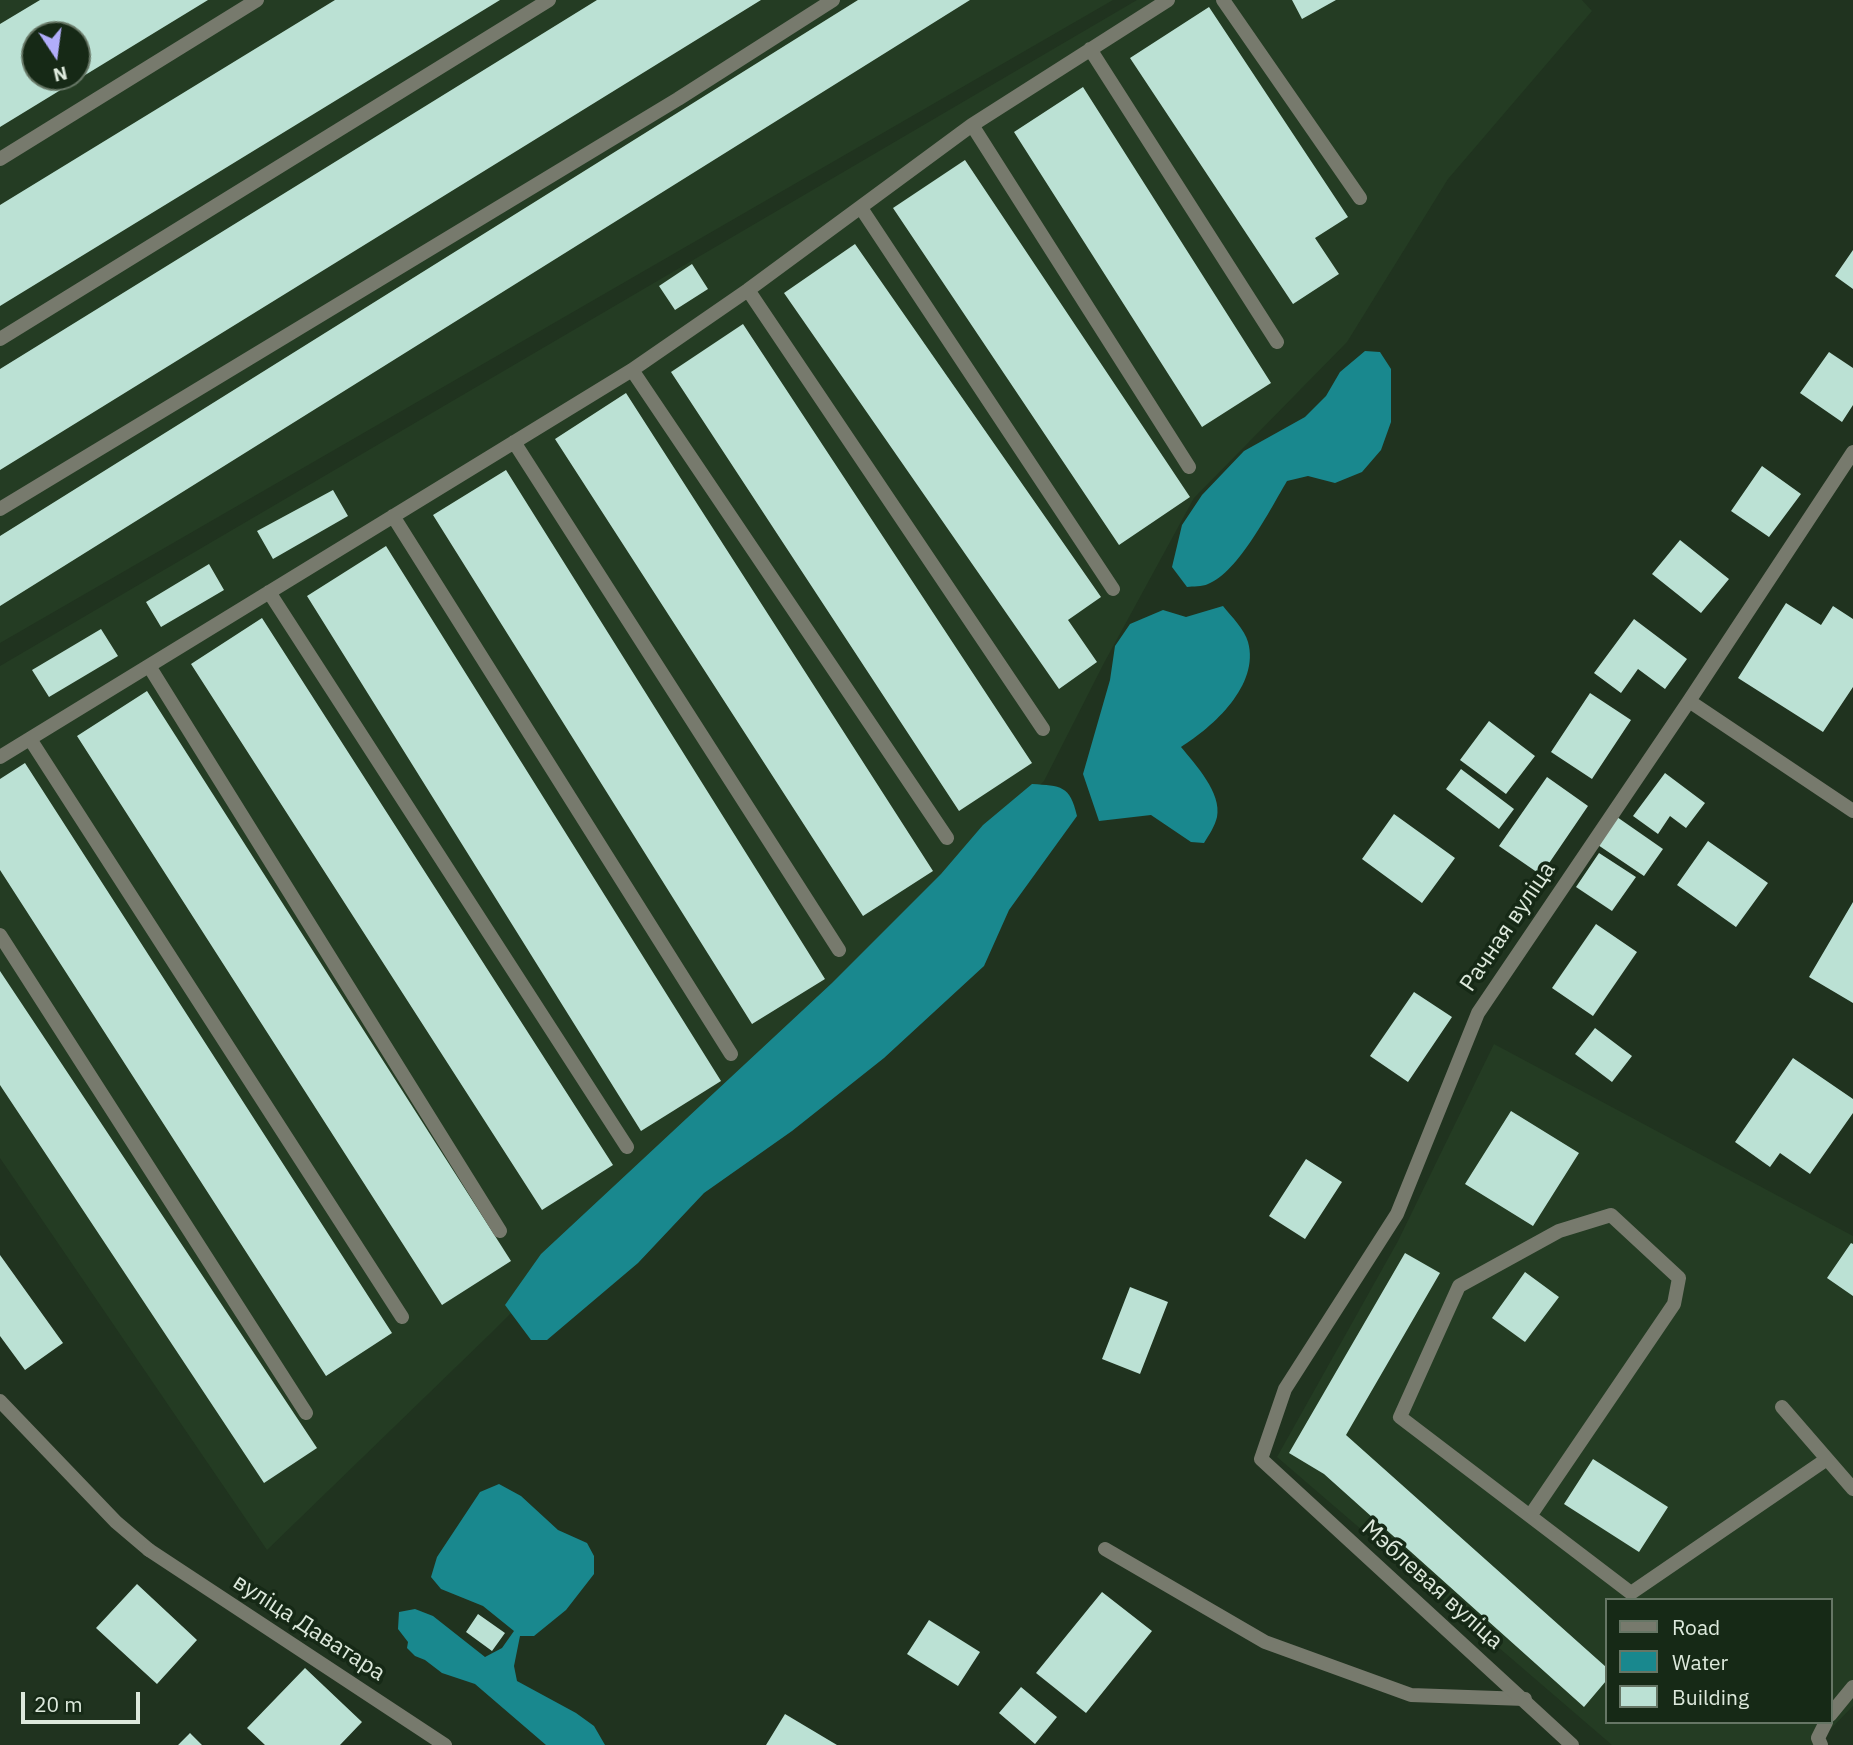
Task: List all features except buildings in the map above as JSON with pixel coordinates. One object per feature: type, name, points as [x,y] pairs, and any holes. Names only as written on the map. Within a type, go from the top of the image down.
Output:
[{"type":"street","points":[[0,159],[257,0]]},
{"type":"street","points":[[0,339],[549,0]]},
{"type":"street","points":[[0,509],[667,106],[832,0]]},
{"type":"street","points":[[0,757],[632,370],[748,290],[972,125],[1168,0]]},
{"type":"street","points":[[1223,0],[1360,198]]},
{"type":"street","points":[[1090,49],[1277,342]]},
{"type":"street","points":[[972,125],[1189,467]]},
{"type":"street","points":[[861,208],[1113,589]]},
{"type":"street","points":[[748,290],[1043,730]]},
{"type":"street","points":[[632,370],[947,838]]},
{"type":"street","points":[[514,442],[839,950]]},
{"type":"street","name":"Рачная вуліца","points":[[1261,1459],[1285,1389],[1397,1214],[1478,1013],[1853,452]]},
{"type":"street","points":[[393,516],[731,1054]]},
{"type":"street","points":[[269,592],[627,1147]]},
{"type":"street","points":[[149,666],[500,1231]]},
{"type":"street","points":[[1689,701],[1853,811]]},
{"type":"street","points":[[30,738],[402,1317]]},
{"type":"street","points":[[0,935],[306,1413]]},
{"type":"street","points":[[1530,1516],[1674,1304],[1679,1278],[1611,1215],[1559,1231],[1459,1286],[1400,1417],[1530,1516],[1631,1592],[1827,1459]]},
{"type":"street","name":"вуліца Даватара","points":[[0,1401],[116,1522],[149,1550],[445,1745]]},
{"type":"street","points":[[1782,1407],[1853,1489]]},
{"type":"street","name":"Мэблевая вуліца","points":[[1261,1459],[1572,1745]]},
{"type":"street","points":[[1105,1549],[1265,1642],[1411,1695],[1525,1699]]},
{"type":"street","points":[[1832,1713],[1853,1687]]},
{"type":"street","points":[[1821,1745],[1818,1738],[1825,1724]]},
{"type":"shaded area","points":[[0,0],[1113,0],[0,643]]},
{"type":"shaded area","points":[[1137,0],[1582,0],[1592,11],[1448,179],[1347,342],[1194,498],[1104,663],[1044,781],[490,1334],[267,1550],[0,1158],[0,666]]},
{"type":"shaded area","points":[[1494,1044],[1853,1236],[1853,1706],[1815,1745],[1612,1745],[1277,1457],[1398,1241]]},
{"type":"water","points":[[1365,351],[1380,352],[1391,369],[1391,422],[1381,450],[1362,472],[1335,483],[1308,476],[1287,481],[1263,523],[1231,567],[1208,584],[1187,587],[1172,567],[1182,525],[1202,495],[1244,451],[1305,417],[1326,396],[1340,372]]},
{"type":"water","points":[[1223,606],[1248,642],[1250,658],[1247,674],[1231,703],[1207,728],[1181,747],[1206,779],[1215,798],[1217,817],[1210,834],[1204,843],[1191,842],[1151,815],[1099,821],[1083,774],[1110,680],[1115,646],[1130,624],[1163,610],[1186,617]]},
{"type":"water","points":[[1032,784],[1063,789],[1071,798],[1077,816],[1009,910],[984,966],[884,1058],[792,1131],[704,1193],[638,1263],[547,1340],[531,1340],[505,1305],[541,1254],[832,983],[941,874],[983,825]]},
{"type":"water","points":[[499,1484],[521,1496],[558,1530],[587,1543],[594,1556],[594,1574],[566,1610],[534,1636],[520,1636],[514,1666],[517,1681],[576,1713],[594,1726],[605,1745],[546,1745],[475,1684],[442,1673],[415,1656],[407,1648],[408,1642],[398,1629],[399,1612],[415,1609],[433,1616],[485,1657],[502,1648],[514,1631],[483,1606],[441,1589],[431,1577],[437,1557],[480,1492]]}]
